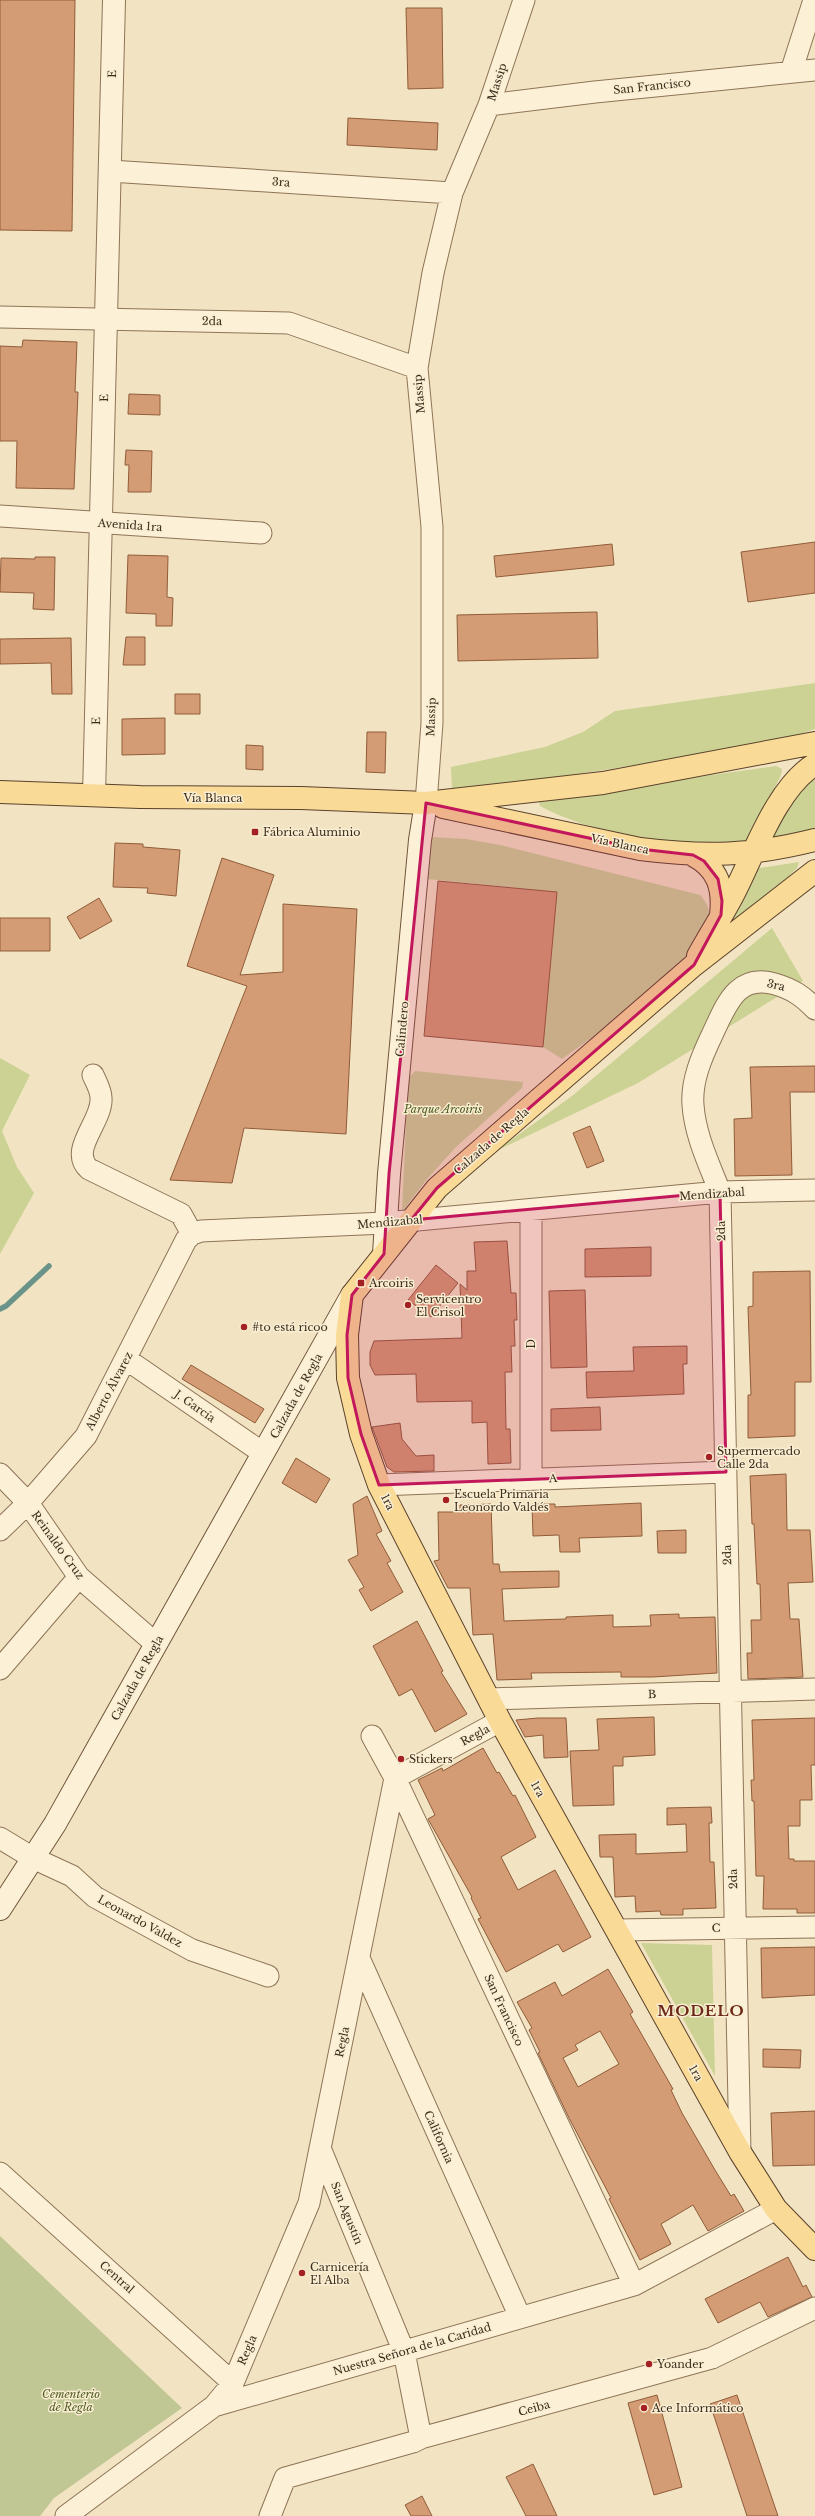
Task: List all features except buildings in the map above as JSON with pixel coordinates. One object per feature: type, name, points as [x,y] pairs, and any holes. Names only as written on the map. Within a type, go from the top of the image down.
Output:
[{"type":"main road","name":"E","points":[[94,795],[114,0]]},
{"type":"main road","name":"Vía Blanca","points":[[0,792],[301,798],[426,803],[603,783],[815,743]]},
{"type":"main road","points":[[694,964],[783,796],[795,779],[815,764]]},
{"type":"main road","name":"Vía Blanca","points":[[426,803],[640,849],[693,855],[719,856],[754,852],[783,848],[815,840]]},
{"type":"main road","name":"Calindero","points":[[384,1254],[385,1223],[420,840],[426,803]]},
{"type":"main road","points":[[693,855],[704,861],[718,879],[722,892],[721,915]]},
{"type":"main road","name":"Calzada de Regla","points":[[0,1909],[55,1824],[352,1295],[384,1254],[436,1188],[694,964],[815,871]]},
{"type":"main road","name":"1ra","points":[[352,1295],[347,1335],[348,1378],[361,1434],[379,1484],[500,1721],[740,2152],[776,2210],[815,2249]]},
{"type":"street","name":"Massip","points":[[426,803],[432,723],[432,527],[417,368],[433,273],[452,193],[489,105],[524,0]]},
{"type":"street","points":[[792,72],[814,0]]},
{"type":"street","name":"San Francisco","points":[[489,105],[595,92],[815,70]]},
{"type":"street","name":"3ra","points":[[110,171],[452,193]]},
{"type":"street","name":"2da","points":[[0,317],[289,323],[417,368]]},
{"type":"street","name":"Avenida 1ra","points":[[0,516],[261,533]]},
{"type":"street","name":"3ra","points":[[752,981],[764,981],[791,989],[815,1009]]},
{"type":"street","name":"2da","points":[[740,2152],[729,1692],[720,1192],[700,1140],[693,1104],[697,1070],[730,1000],[743,985],[752,981]]},
{"type":"street","points":[[93,1075],[102,1099],[84,1146],[81,1157],[83,1163],[88,1169],[180,1214],[192,1234]]},
{"type":"street","name":"Mendizabal","points":[[192,1234],[201,1232],[385,1223],[720,1192],[815,1190]]},
{"type":"street","name":"D","points":[[531,1210],[531,1479]]},
{"type":"street","name":"Alberto Álvarez","points":[[0,1530],[28,1503],[86,1436],[186,1240],[192,1234]]},
{"type":"street","name":"J. García","points":[[126,1359],[263,1453]]},
{"type":"street","name":"A","points":[[379,1484],[726,1472]]},
{"type":"street","name":"Reinaldo Cruz","points":[[0,1474],[28,1503],[79,1577],[156,1644]]},
{"type":"street","points":[[0,1669],[79,1577]]},
{"type":"street","name":"B","points":[[489,1699],[815,1689]]},
{"type":"street","name":"Regla","points":[[214,2406],[233,2383],[309,2203],[395,1778],[500,1721]]},
{"type":"street","name":"San Francisco","points":[[372,1736],[395,1778],[634,2285]]},
{"type":"street","name":"Leonardo Valdez","points":[[0,1838],[33,1858],[72,1876],[95,1897],[192,1950],[268,1976]]},
{"type":"street","name":"C","points":[[617,1930],[815,1927]]},
{"type":"street","name":"California","points":[[359,1958],[520,2317]]},
{"type":"street","name":"San Agustín","points":[[320,2148],[404,2352],[421,2438]]},
{"type":"street","name":"Central","points":[[0,2173],[233,2383]]},
{"type":"street","name":"Nuestra Señora de la Caridad","points":[[66,2516],[214,2406],[634,2285],[776,2210]]},
{"type":"street","name":"Ceiba","points":[[270,2516],[285,2478],[413,2442],[421,2438],[712,2358],[815,2308]]},
{"type":"highlighted area","points":[[426,803],[640,849],[693,855],[704,861],[718,879],[722,901],[721,915],[694,965],[437,1188],[411,1220],[720,1192],[726,1472],[379,1485],[361,1434],[348,1378],[347,1335],[352,1295],[384,1254],[389,1174]]},
{"type":"green space","points":[[815,683],[815,729],[795,736],[624,767],[538,780],[452,790],[451,767],[545,747],[583,732],[615,711]]},
{"type":"green space","points":[[776,766],[782,769],[781,775],[749,840],[744,843],[719,844],[666,841],[613,832],[563,817],[540,806],[539,802],[544,798]]},
{"type":"green space","points":[[815,772],[815,831],[773,838],[791,798]]},
{"type":"green space","points":[[430,837],[466,839],[500,845],[700,895],[709,911],[708,918],[690,950],[659,986],[621,1017],[562,1059],[543,1047],[557,892],[427,879]]},
{"type":"green space","points":[[799,862],[797,868],[789,876],[730,923],[727,923],[754,869]]},
{"type":"green space","points":[[772,928],[803,981],[638,1083],[496,1151],[572,1096]]},
{"type":"green space","points":[[0,1058],[30,1075],[2,1131],[17,1167],[34,1193],[0,1254]]},
{"type":"green space","name":"Parque Arcoiris","points":[[415,1071],[523,1082],[522,1088],[456,1147],[427,1179],[402,1212],[408,1078]]},
{"type":"green space","points":[[641,1943],[712,1945],[715,2076]]},
{"type":"green space","name":"Cementerio de Regla","points":[[0,2236],[182,2408],[54,2498],[40,2516],[0,2516]]},
{"type":"waterway","points":[[0,1309],[6,1306],[49,1266]]},
{"type":"place","name":"Fábrica Aluminio","points":[[255,832]]},
{"type":"place","name":"Arcoiris","points":[[361,1283]]},
{"type":"place","name":"Servicentro El Crisol","points":[[408,1305]]},
{"type":"place","name":"#to está ricoo","points":[[244,1327]]},
{"type":"place","name":"Supermercado Calle 2da","points":[[709,1457]]},
{"type":"place","name":"Escuela Primaria Leonordo Valdés","points":[[446,1500]]},
{"type":"place","name":"Stickers","points":[[401,1759]]},
{"type":"place","name":"Carnicería El Alba","points":[[302,2273]]},
{"type":"place","name":"Yoander","points":[[649,2364]]},
{"type":"place","name":"Ace Informático","points":[[644,2408]]},
{"type":"district","name":"MODELO","points":[[701,2011]]}]
